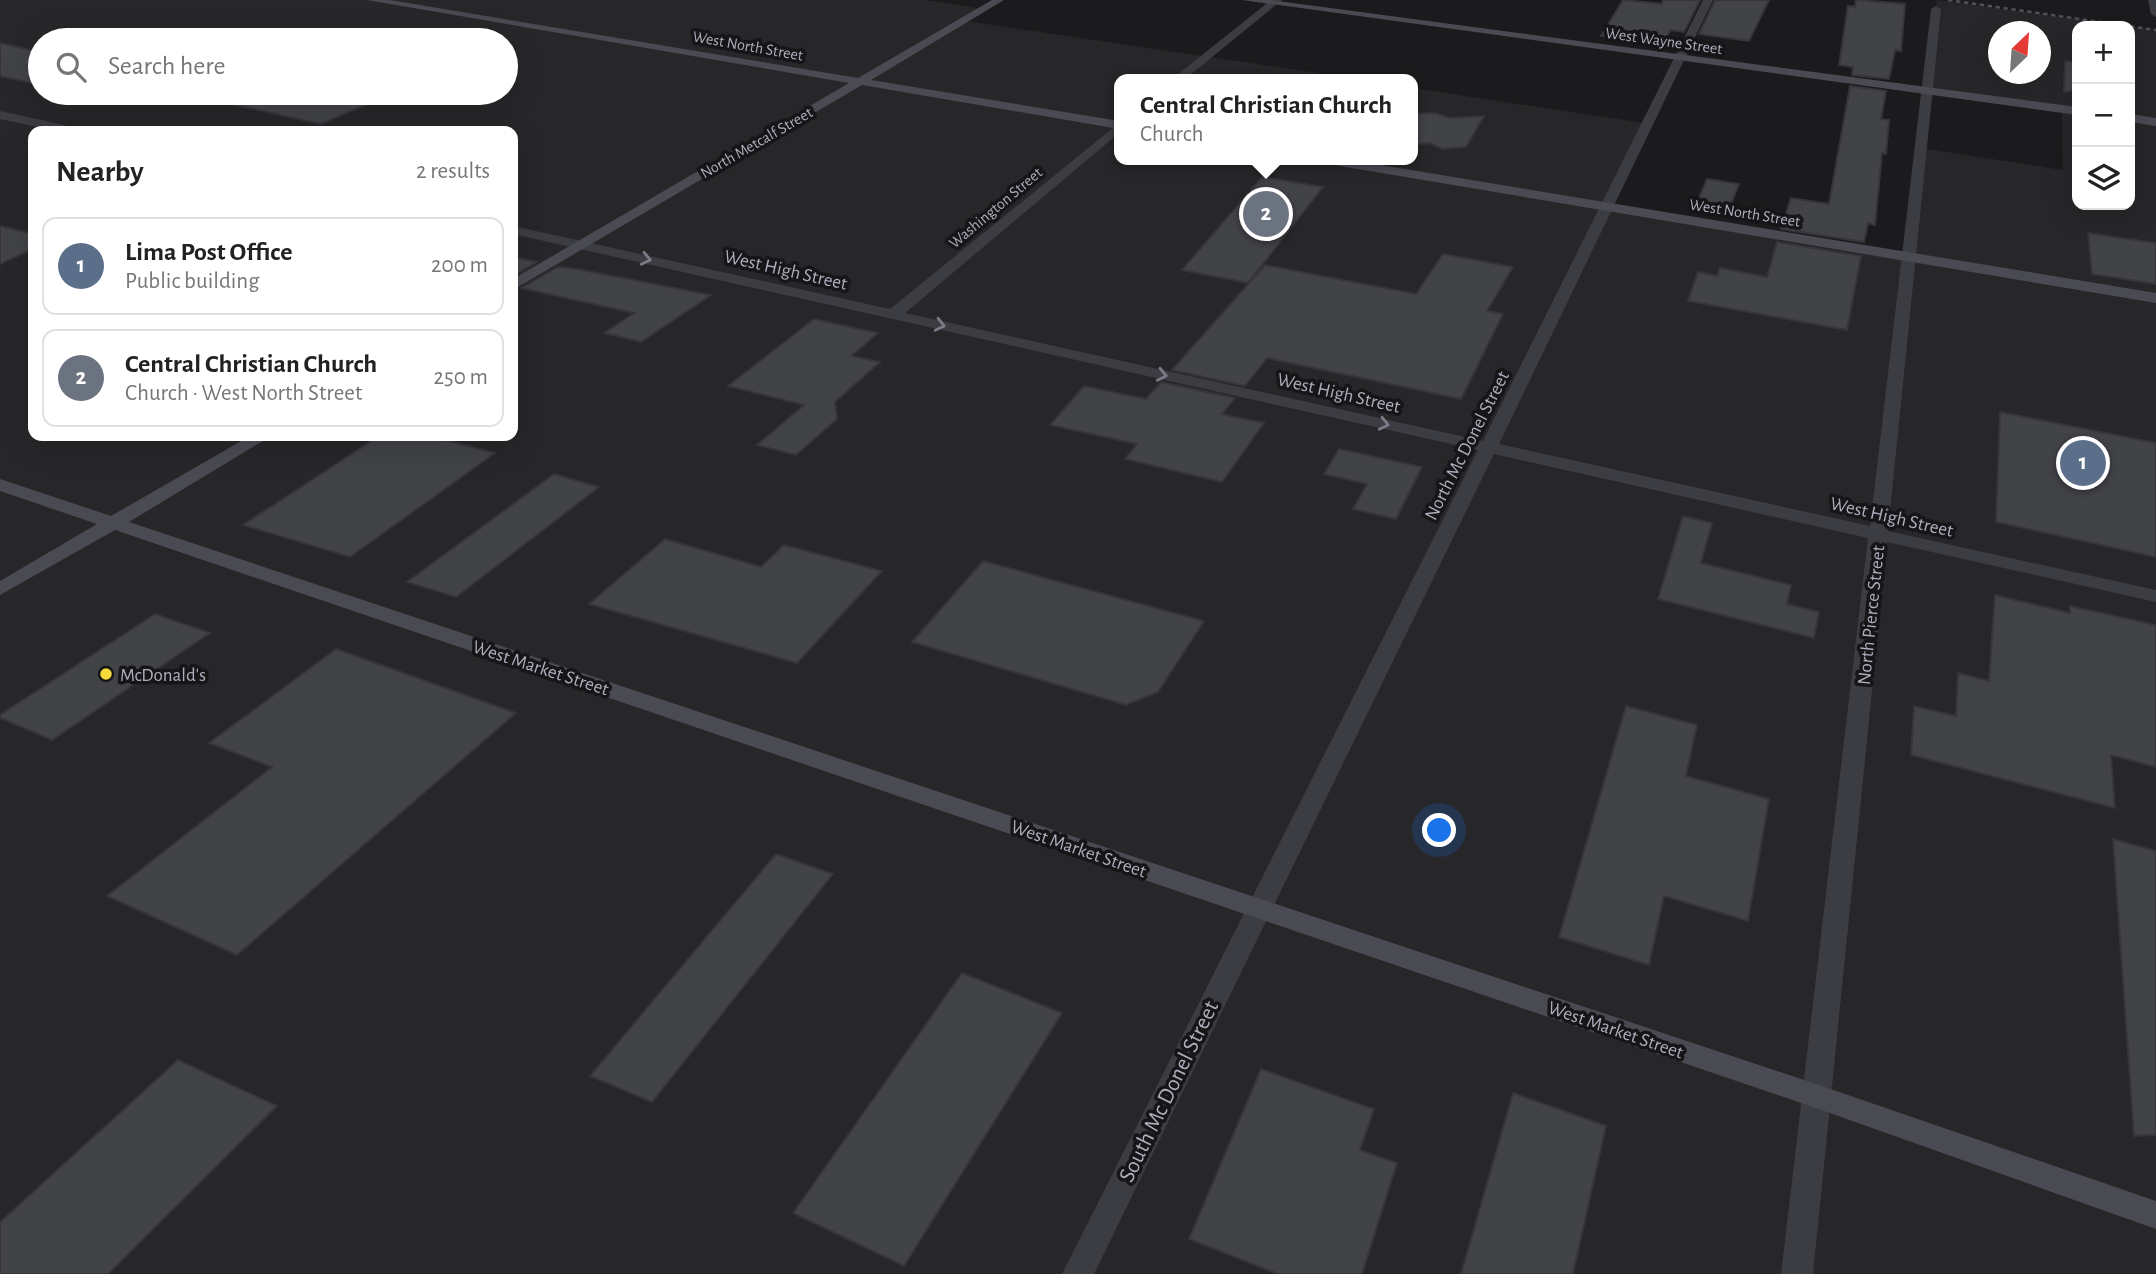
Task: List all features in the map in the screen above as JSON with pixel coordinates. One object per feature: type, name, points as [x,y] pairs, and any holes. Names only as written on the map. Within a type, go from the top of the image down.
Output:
[{"type":"street","name":"West North Street","points":[[372,0],[1114,125]]},
{"type":"street","name":"North Metcalf Street","points":[[518,282],[999,0]]},
{"type":"street","name":"West Wayne Street","points":[[1247,0],[2072,110]]},
{"type":"street","name":"North Mc Donel Street","points":[[1259,908],[1609,207],[1650,124],[1677,58],[1708,0]]},
{"type":"street","points":[[2153,0],[2156,14]]},
{"type":"street","points":[[1184,74],[1275,2]]},
{"type":"street","name":"North Pierce Street","points":[[1797,1274],[1936,9]]},
{"type":"street","points":[[0,115],[50,126]]},
{"type":"street","points":[[2135,119],[2156,122]]},
{"type":"street","name":"Washington Street","points":[[893,315],[1114,130]]},
{"type":"street","name":"West North Street","points":[[1358,165],[2156,298]]},
{"type":"street","name":"West High Street","points":[[518,231],[2156,596]]},
{"type":"street","points":[[0,589],[254,441]]},
{"type":"street","name":"West Market Street","points":[[0,485],[1816,1096],[2156,1215]]},
{"type":"street","name":"South Mc Donel Street","points":[[1078,1274],[1259,908]]},
{"type":"shaded area","points":[[0,0],[926,0],[984,9],[966,21],[1325,74],[1114,74],[1114,165],[1418,165],[1418,89],[1650,124],[1609,206],[1908,257],[1921,148],[2063,170],[2062,109],[1927,91],[1937,0],[2090,21],[2072,21],[2072,210],[2135,210],[2135,27],[2156,30],[2156,1274],[0,1274]]},
{"type":"building","points":[[1623,0],[1662,4],[1663,0],[1700,0],[1684,32],[1671,30],[1662,43],[1601,36]]},
{"type":"building","points":[[1715,0],[1769,0],[1749,41],[1699,34]]},
{"type":"building","points":[[1856,0],[1905,4],[1901,51],[1895,50],[1889,79],[1852,75],[1853,67],[1839,65],[1848,6],[1855,7]]},
{"type":"building","points":[[0,43],[28,49],[28,82],[0,76]]},
{"type":"building","points":[[2065,61],[2072,62],[2072,91],[2064,92]]},
{"type":"building","points":[[1850,86],[1886,91],[1881,119],[1889,120],[1886,154],[1882,153],[1875,225],[1868,223],[1864,242],[1781,229],[1791,198],[1829,204]]},
{"type":"building","points":[[235,105],[365,105],[321,124]]},
{"type":"building","points":[[1435,113],[1449,118],[1484,116],[1466,147],[1442,149],[1430,143],[1418,144],[1418,114]]},
{"type":"building","points":[[1262,177],[1323,187],[1248,283],[1182,270]]},
{"type":"building","points":[[1707,179],[1739,184],[1728,211],[1696,205]]},
{"type":"building","points":[[0,226],[28,233],[28,251],[0,264]]},
{"type":"building","points":[[2088,233],[2156,243],[2156,284],[2092,274]]},
{"type":"building","points":[[1777,242],[1861,256],[1847,330],[1688,301],[1698,272],[1717,276],[1720,268],[1767,277]]},
{"type":"building","points":[[1443,254],[1513,267],[1487,311],[1503,314],[1461,399],[1267,358],[1245,386],[1172,370],[1265,265],[1416,294]]},
{"type":"building","points":[[518,258],[537,262],[518,273]]},
{"type":"building","points":[[558,267],[711,295],[641,342],[604,333],[634,313],[521,288]]},
{"type":"building","points":[[814,319],[878,333],[851,356],[880,362],[835,402],[837,419],[796,455],[757,445],[804,405],[728,386]]},
{"type":"building","points":[[1161,382],[1235,398],[1222,414],[1264,423],[1222,482],[1125,459],[1137,444],[1050,425],[1084,386],[1146,399]]},
{"type":"building","points":[[2000,412],[2156,443],[2156,557],[1996,522]]},
{"type":"building","points":[[371,441],[448,441],[495,453],[350,557],[243,525]]},
{"type":"building","points":[[1339,449],[1422,467],[1396,519],[1353,509],[1367,484],[1324,474]]},
{"type":"building","points":[[554,474],[599,487],[456,597],[407,582]]},
{"type":"building","points":[[1683,516],[1712,523],[1701,563],[1791,585],[1787,604],[1819,612],[1814,638],[1658,599]]},
{"type":"building","points":[[665,539],[761,567],[784,545],[882,571],[797,663],[589,604]]},
{"type":"building","points":[[983,561],[1204,621],[1158,692],[1126,705],[912,642]]},
{"type":"building","points":[[1995,595],[2070,613],[2070,606],[2156,625],[2156,767],[2111,755],[2115,808],[1911,755],[1914,706],[1956,716],[1958,673],[1989,681]]},
{"type":"building","name":"McDonald's","points":[[155,614],[210,633],[52,740],[0,718],[0,715]]},
{"type":"building","points":[[336,649],[516,713],[237,955],[107,896],[272,767],[209,743]]},
{"type":"building","points":[[1626,706],[1697,725],[1686,776],[1769,799],[1748,921],[1664,896],[1649,965],[1559,937]]},
{"type":"building","points":[[2113,839],[2156,851],[2156,1135],[2134,1136]]},
{"type":"building","points":[[776,854],[833,874],[652,1102],[590,1076]]},
{"type":"building","points":[[962,973],[1062,1013],[904,1266],[793,1213]]},
{"type":"building","points":[[178,1060],[277,1106],[108,1274],[0,1274],[0,1222]]},
{"type":"building","points":[[1261,1069],[1374,1109],[1360,1150],[1397,1163],[1362,1274],[1278,1274],[1189,1239]]},
{"type":"building","points":[[1513,1093],[1606,1126],[1573,1274],[1461,1274]]},
{"type":"railway","points":[[1948,0],[2156,30]]},
{"type":"place","name":"Central Christian Church","points":[[1266,214]]},
{"type":"place","name":"Lima Post Office","points":[[2083,463]]},
{"type":"place","name":"McDonald's","points":[[106,674]]}]
